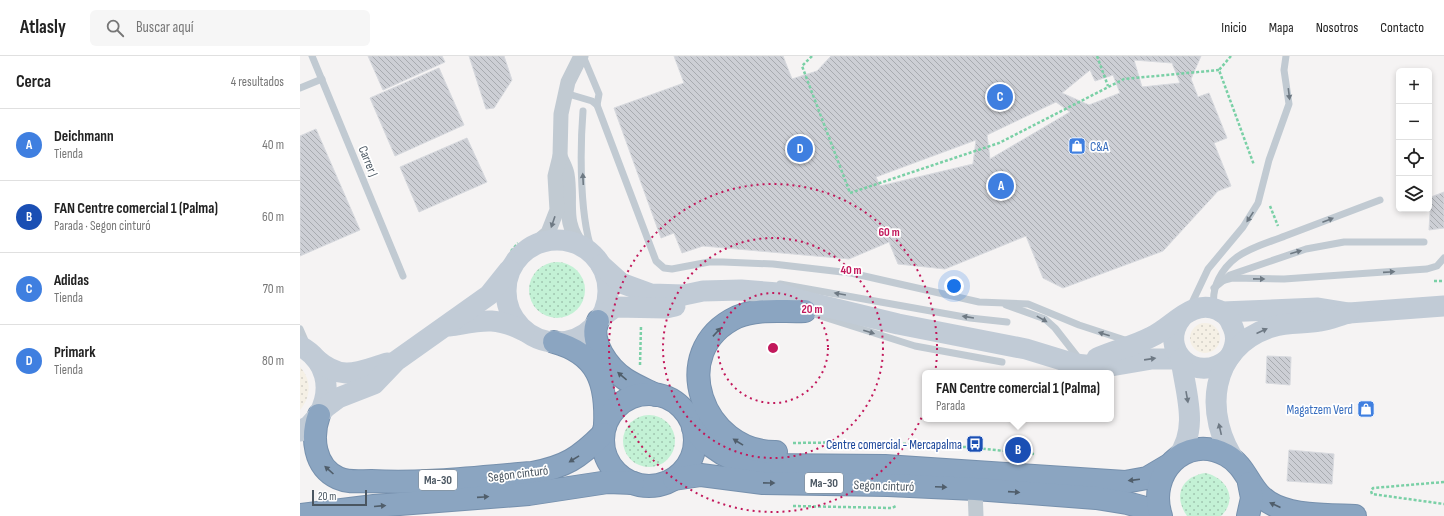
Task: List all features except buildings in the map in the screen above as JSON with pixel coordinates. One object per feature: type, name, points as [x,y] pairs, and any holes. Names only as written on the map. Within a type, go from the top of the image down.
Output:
[{"type":"highway","points":[[806,311],[756,312],[737,317],[721,327],[708,342],[700,359],[699,382],[705,406],[710,416],[724,432],[735,441],[754,450],[765,452],[817,452],[885,466]]},
{"type":"highway","name":"Ma-30","points":[[599,320],[595,334],[599,347],[607,360],[620,375],[656,395],[670,400],[682,408],[693,428],[704,440],[716,450],[730,458],[747,463],[782,466],[885,466],[1125,482],[1148,478],[1173,461]]},
{"type":"highway","name":"Ma-30","points":[[554,342],[577,352],[589,363],[598,375],[605,396],[604,449],[609,464],[619,476],[633,483]]},
{"type":"highway","name":"Ma-30","points":[[604,430],[613,412],[625,401],[640,395],[656,395]]},
{"type":"highway","points":[[319,415],[315,430],[315,447],[320,461],[330,473],[347,481],[406,483]]},
{"type":"highway","name":"Ma-30","points":[[300,515],[374,506],[529,494],[608,482],[654,486],[674,479],[685,469],[692,457],[695,442],[693,428]]},
{"type":"highway","name":"Segon cinturó","points":[[406,483],[532,473],[560,467],[579,456],[604,430]]},
{"type":"highway","points":[[1160,516],[1157,492],[1161,477],[1173,461],[1192,451],[1208,450],[1224,454],[1237,464],[1249,483],[1259,495],[1277,506],[1302,512],[1355,516]]},
{"type":"highway","name":"Segon cinturó","points":[[674,479],[701,475],[764,482],[975,489]]},
{"type":"highway","name":"Ma-30","points":[[300,500],[371,491],[406,483]]},
{"type":"highway","points":[[1248,516],[1252,498],[1249,483]]},
{"type":"highway","name":"Ma-30","points":[[975,489],[1071,496],[1127,503],[1142,507],[1155,516]]},
{"type":"highway","points":[[1071,496],[1097,504],[1122,516]]},
{"type":"street","points":[[300,431],[308,426],[338,398],[374,384],[396,361],[488,295],[509,262],[521,254],[528,243],[548,233],[554,221],[557,210],[555,176],[560,156],[561,114],[565,93],[572,71],[582,56]]},
{"type":"street","points":[[560,156],[567,174],[569,225],[574,236],[621,283],[631,288],[651,294],[667,290],[684,295],[703,291],[734,290],[778,293],[807,302],[898,324],[1004,344],[1084,365],[1105,367],[1152,358],[1181,359],[1194,368],[1205,369],[1220,366],[1248,338],[1272,327],[1293,323],[1321,321],[1349,312]]},
{"type":"street","points":[[528,243],[559,240],[575,243],[593,256],[607,280],[608,297],[599,320]]},
{"type":"street","points":[[509,262],[506,288],[508,308],[516,323],[529,334]]},
{"type":"street","points":[[444,327],[493,320],[510,324],[529,334],[554,342],[562,342],[579,337],[615,308],[666,308],[705,301],[746,300],[777,303],[806,311],[852,312]]},
{"type":"street","points":[[1084,365],[1165,330],[1184,315],[1199,307],[1218,310],[1318,308],[1349,312],[1444,306]]},
{"type":"street","points":[[1218,310],[1230,320],[1236,334],[1235,345],[1218,380],[1217,410],[1223,439],[1237,464]]},
{"type":"street","points":[[1173,461],[1186,444],[1190,426],[1181,359],[1176,350],[1174,340],[1174,330],[1184,315]]},
{"type":"street","points":[[310,353],[334,371],[347,374],[363,372],[396,361]]},
{"type":"street","points":[[310,353],[324,371],[328,385],[325,401],[319,415]]},
{"type":"street","points":[[975,489],[976,516]]},
{"type":"lane","name":"Carrer J","points":[[312,56],[403,276]]},
{"type":"lane","points":[[582,56],[599,94],[597,105]]},
{"type":"lane","points":[[1184,315],[1208,269],[1254,212],[1263,188],[1269,160],[1289,104],[1284,70],[1286,56]]},
{"type":"lane","points":[[300,88],[322,79]]},
{"type":"lane","points":[[565,93],[592,101],[597,105],[656,261],[664,268],[672,269],[709,262],[723,262],[851,273],[956,298],[1006,304],[1028,304],[1102,333],[1130,342],[1142,341]]},
{"type":"lane","points":[[583,111],[581,139],[585,218],[588,239],[593,256]]},
{"type":"lane","points":[[1218,310],[1213,296],[1214,288],[1226,267],[1244,253],[1380,200]]},
{"type":"lane","points":[[1214,288],[1230,275],[1269,260],[1332,243],[1424,242]]},
{"type":"lane","points":[[1221,281],[1232,278],[1284,279],[1427,269],[1437,266],[1444,258]]},
{"type":"lane","points":[[773,283],[970,318],[1006,322]]},
{"type":"lane","points":[[1006,304],[1045,319],[1055,328],[1084,365]]},
{"type":"lane","points":[[806,311],[914,346],[1002,362]]},
{"type":"lane","points":[[300,329],[310,353]]},
{"type":"path","points":[[812,56],[802,66],[850,193],[999,143],[1124,79],[1219,70],[1231,56]]},
{"type":"path","points":[[1096,56],[1108,86]]},
{"type":"path","points":[[1219,70],[1263,188]]},
{"type":"path","points":[[509,262],[528,243]]},
{"type":"path","points":[[640,365],[641,308]]},
{"type":"path","points":[[640,365],[645,369]]},
{"type":"path","points":[[620,375],[640,365]]},
{"type":"path","points":[[792,443],[879,443],[965,448],[1037,455]]},
{"type":"path","points":[[1444,482],[1373,488],[1371,491],[1372,494],[1444,504]]},
{"type":"green space","points":[[557,262],[568,264],[577,270],[583,279],[585,290],[583,301],[577,310],[568,316],[557,318],[546,316],[537,310],[531,301],[529,290],[531,279],[537,270],[546,264]]},
{"type":"green space","points":[[649,415],[659,417],[667,423],[673,431],[675,441],[673,451],[667,459],[659,465],[649,467],[639,465],[631,459],[625,451],[623,441],[625,431],[631,423],[639,417]]},
{"type":"green space","points":[[1205,473],[1219,479],[1224,484],[1228,490],[1229,503],[1221,516],[1187,516],[1181,501],[1180,495],[1182,488],[1190,479]]},
{"type":"sand","points":[[1205,323],[1216,327],[1220,338],[1216,349],[1205,353],[1194,349],[1190,338],[1194,327]]},
{"type":"sand","points":[[300,367],[307,377],[309,388],[304,405],[300,410]]},
{"type":"place","name":"Adidas","points":[[1000,97]]},
{"type":"place","name":"C&A","points":[[1077,146]]},
{"type":"place","name":"Primark","points":[[800,149]]},
{"type":"place","name":"Deichmann","points":[[1001,186]]},
{"type":"place","name":"Magatzem Verd","points":[[1366,409]]},
{"type":"place","name":"Centre comercial - Mercapalma","points":[[975,444]]},
{"type":"place","name":"FAN Centre comercial 1 (Palma)","points":[[1018,450]]}]
